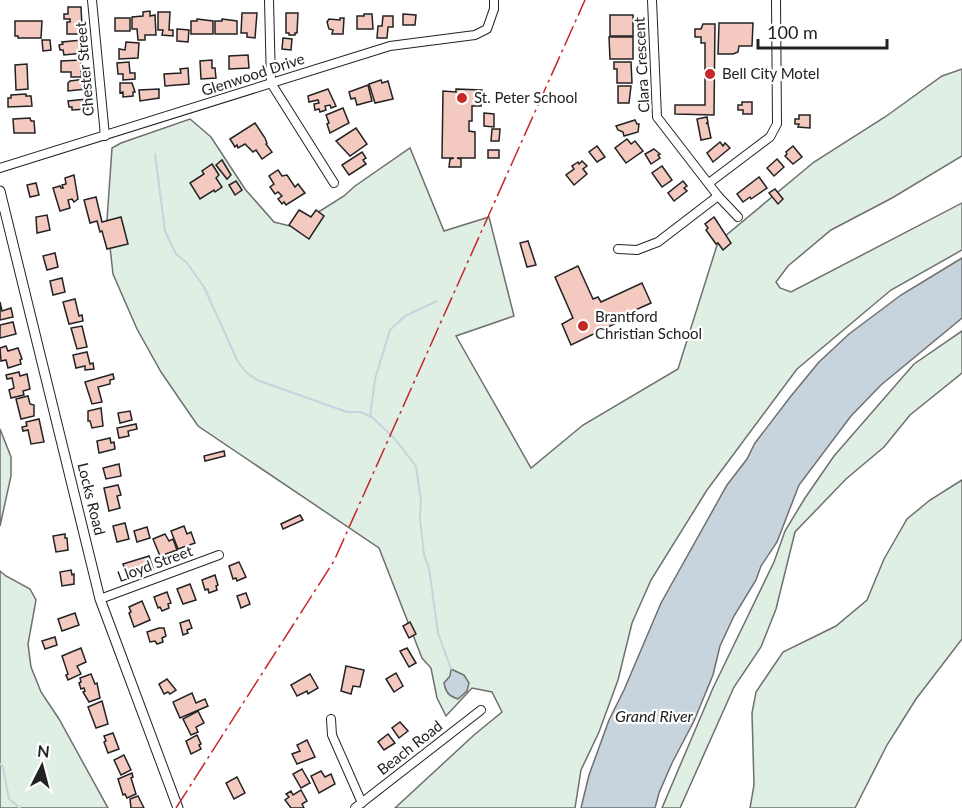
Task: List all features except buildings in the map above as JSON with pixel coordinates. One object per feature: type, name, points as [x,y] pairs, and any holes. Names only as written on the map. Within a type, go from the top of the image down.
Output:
[{"type":"street","name":"Chester Street","points":[[92,0],[105,136]]},
{"type":"street","points":[[269,0],[271,83],[334,183]]},
{"type":"street","name":"Glenwood Drive","points":[[0,168],[390,46],[475,36],[487,28],[494,9],[494,0]]},
{"type":"street","name":"Clara Crescent","points":[[652,0],[657,117],[717,196],[738,217]]},
{"type":"street","points":[[709,183],[770,137],[777,124],[776,0]]},
{"type":"street","name":"Locks Road","points":[[0,191],[100,598],[178,808]]},
{"type":"street","points":[[618,249],[637,250],[658,242],[717,196]]},
{"type":"street","name":"Lloyd Street","points":[[100,598],[219,555]]},
{"type":"street","name":"Beach Road","points":[[359,806],[481,710]]},
{"type":"street","points":[[331,719],[332,735],[359,806]]},
{"type":"green space","points":[[962,69],[962,156],[892,198],[831,230],[788,266],[776,282],[780,288],[791,292],[962,203],[962,250],[891,290],[797,369],[707,490],[651,580],[632,623],[618,680],[599,732],[581,770],[575,808],[395,808],[502,712],[492,692],[472,688],[446,716],[437,698],[431,668],[422,658],[379,548],[198,426],[161,372],[137,329],[113,274],[107,220],[112,148],[190,119],[211,137],[245,189],[274,222],[290,226],[309,218],[344,196],[410,148],[444,231],[489,217],[514,316],[456,336],[531,468],[583,425],[678,369],[718,242],[814,162],[885,117],[942,76]]},
{"type":"green space","points":[[962,331],[962,373],[910,415],[884,447],[846,479],[795,532],[776,609],[761,647],[734,687],[680,808],[662,808],[713,688],[774,562],[785,531],[805,498],[834,456],[914,364]]},
{"type":"green space","points":[[0,429],[11,457],[11,476],[0,526]]},
{"type":"green space","points":[[962,480],[962,639],[916,699],[887,745],[855,808],[750,808],[754,785],[752,713],[756,692],[783,652],[836,626],[867,600],[884,559],[907,519],[930,500]]},
{"type":"green space","points":[[0,571],[30,589],[36,600],[28,644],[31,667],[41,692],[59,719],[108,808],[0,808]]},
{"type":"water","name":"Grand River","points":[[962,258],[962,318],[881,385],[851,416],[799,485],[777,542],[761,566],[756,580],[734,616],[720,646],[713,675],[694,721],[672,763],[655,808],[581,808],[589,775],[609,720],[661,603],[727,485],[747,459],[755,443],[819,362],[849,334],[901,295]]},
{"type":"water","points":[[451,669],[464,675],[469,683],[467,691],[458,699],[448,694],[444,683],[450,676]]},
{"type":"waterway","points":[[155,154],[165,231],[176,254],[187,263],[204,287],[238,362],[246,372],[257,380],[347,412],[360,412],[372,417],[394,438],[416,466],[421,501],[420,518],[424,555],[429,568],[438,633],[451,669]]},
{"type":"waterway","points":[[370,417],[375,379],[390,330],[405,316],[437,301]]},
{"type":"waterway","points":[[0,764],[3,767],[9,799],[20,808]]},
{"type":"power","points":[[176,808],[334,561],[585,0]]},
{"type":"place","name":"Bell City Motel","points":[[710,74]]},
{"type":"place","name":"St. Peter School","points":[[462,98]]},
{"type":"place","name":"Brantford Christian School","points":[[583,326]]}]
